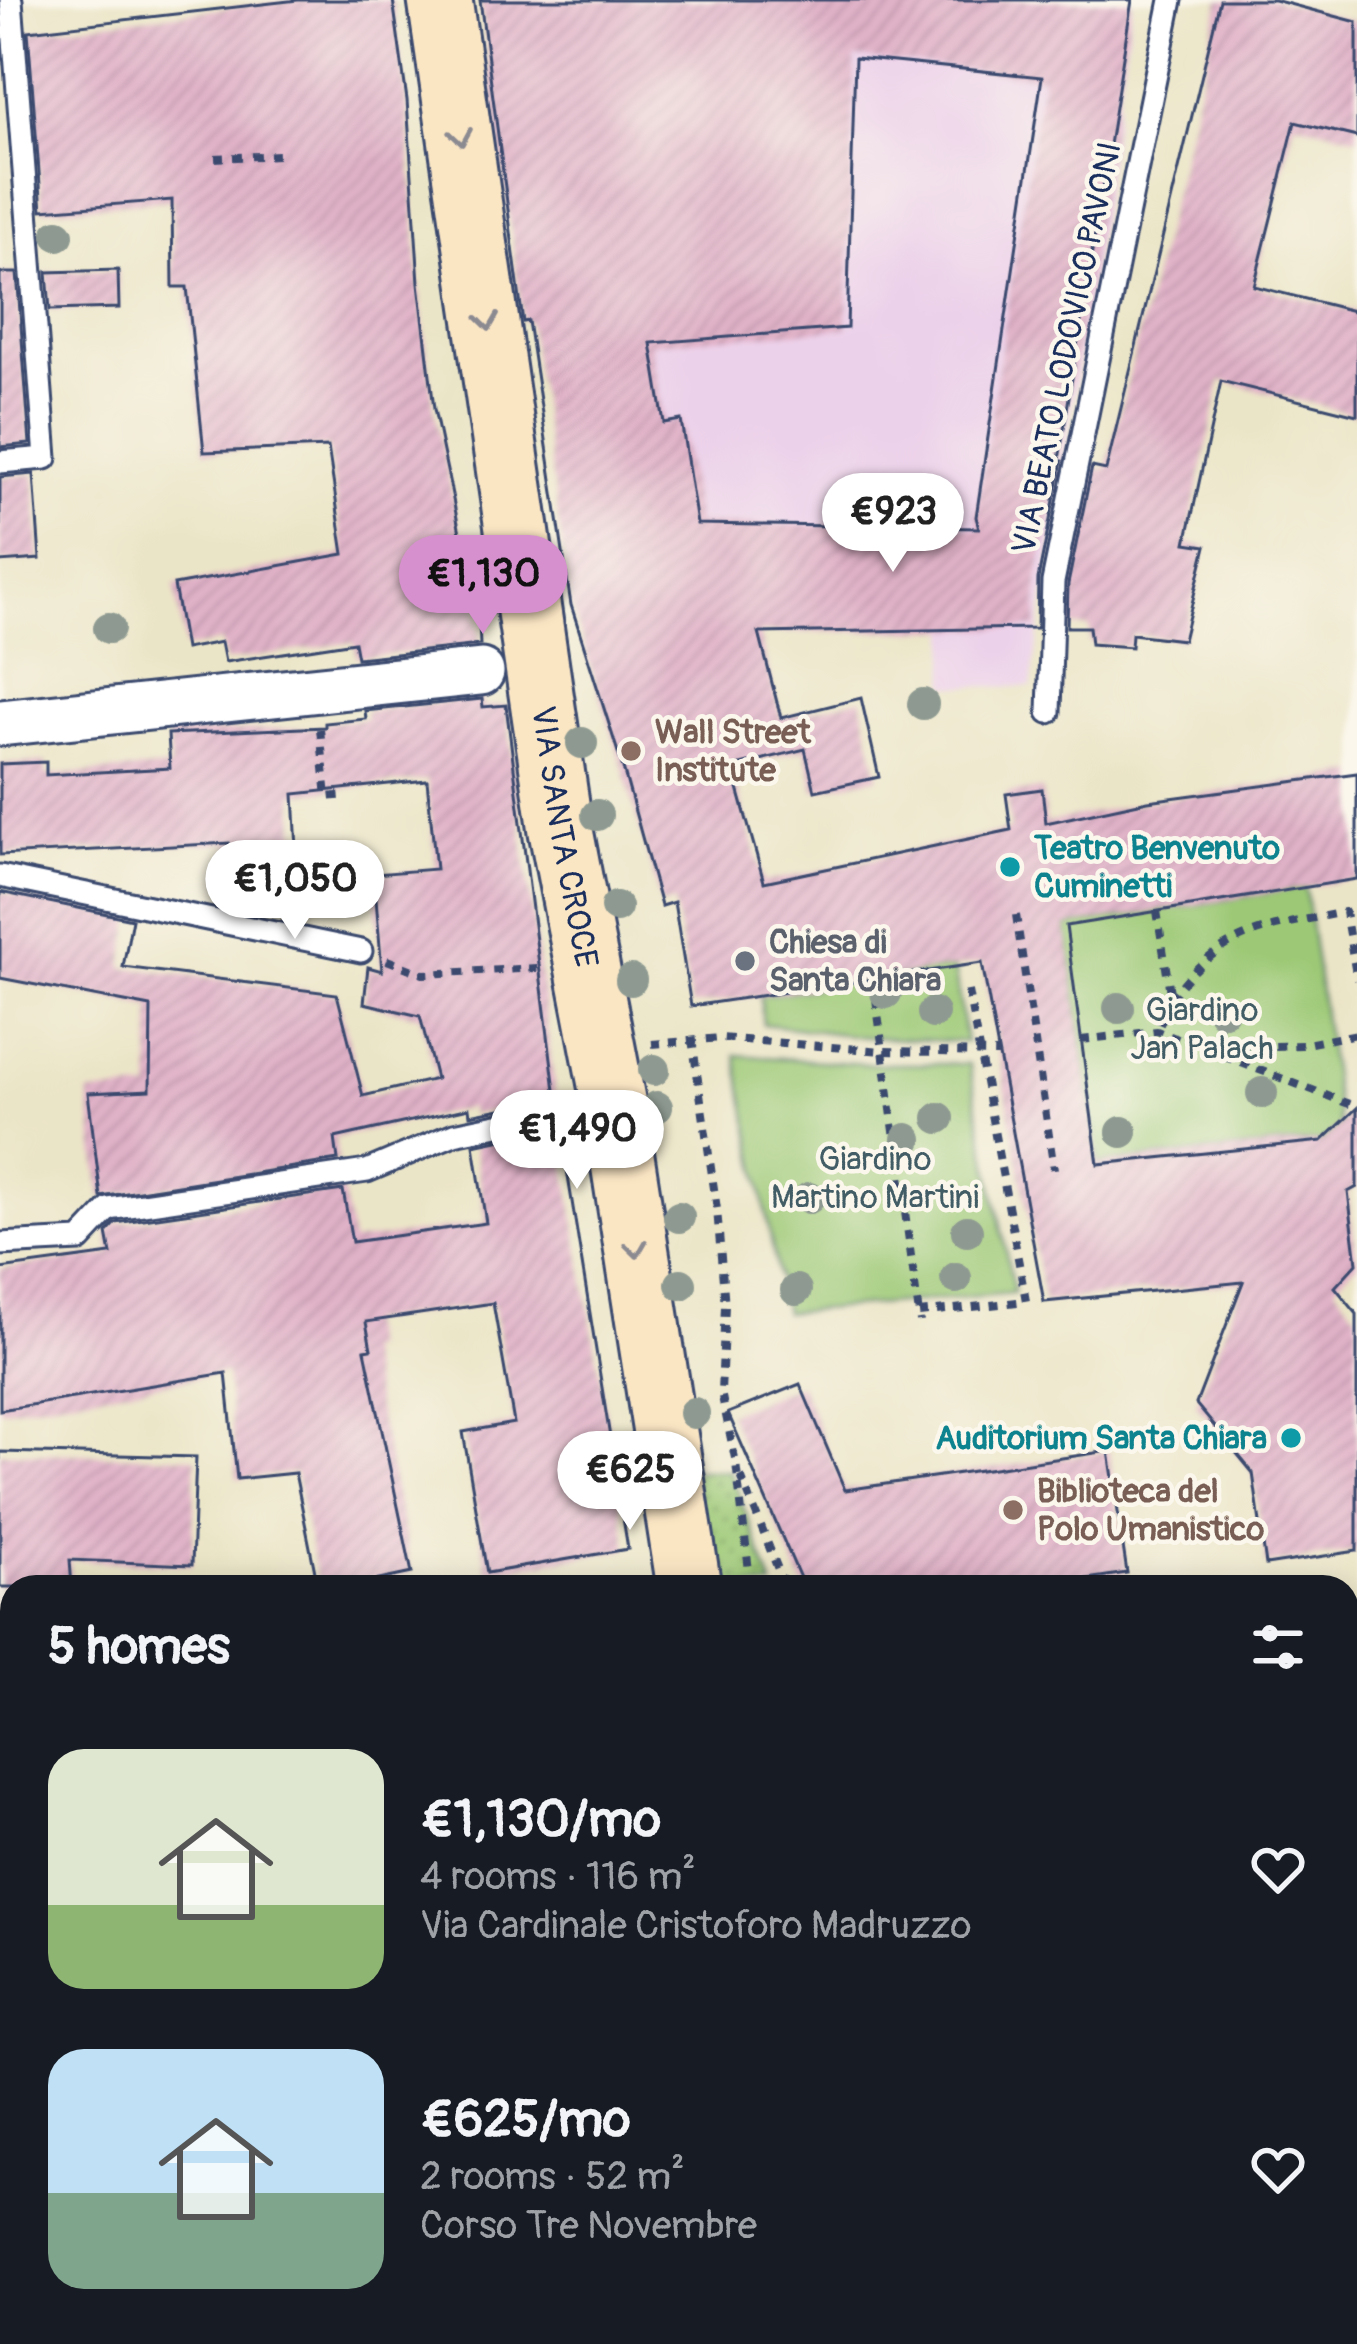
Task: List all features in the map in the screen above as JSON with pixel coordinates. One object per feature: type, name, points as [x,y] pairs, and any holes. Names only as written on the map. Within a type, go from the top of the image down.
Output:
[{"type":"street","name":"VIA SANTA CROCE","points":[[440,0],[561,831],[614,1105],[687,1575]]},
{"type":"street","points":[[0,723],[481,672]]},
{"type":"lane","points":[[0,462],[46,458],[11,0]]},
{"type":"lane","name":"VIA BEATO LODOVICO PAVONI","points":[[1049,712],[1053,582],[1171,0]]},
{"type":"lane","points":[[0,876],[361,951]]},
{"type":"lane","points":[[0,1244],[80,1240],[110,1209],[368,1171],[454,1134],[614,1105]]},
{"type":"path","points":[[215,158],[280,155]]},
{"type":"path","points":[[321,737],[327,797],[347,795]]},
{"type":"path","points":[[1157,911],[1171,999]]},
{"type":"path","points":[[1157,1031],[1171,999],[1195,966],[1221,946],[1256,930],[1345,913],[1357,980]]},
{"type":"path","points":[[1016,915],[1054,1169]]},
{"type":"path","points":[[361,951],[423,974],[551,967]]},
{"type":"path","points":[[876,999],[919,1318],[1026,1301],[968,986]]},
{"type":"path","points":[[1082,1040],[1157,1031],[1357,1107]]},
{"type":"path","points":[[1201,1048],[1301,1045],[1357,1034]]},
{"type":"path","points":[[634,1046],[692,1039],[998,1053]]},
{"type":"path","points":[[692,1039],[725,1306],[721,1392],[736,1463],[750,1575]]},
{"type":"path","points":[[736,1463],[780,1575]]},
{"type":"shaded area","points":[[760,0],[1133,0],[1031,687],[946,686],[948,630],[714,634],[598,319]]},
{"type":"green space","name":"Giardino Jan Palach","points":[[1305,887],[1341,1139],[1098,1164],[1066,926]]},
{"type":"green space","points":[[954,967],[966,1042],[864,1037],[763,1024],[760,996]]},
{"type":"green space","name":"Giardino Martino Martini","points":[[736,1055],[865,1064],[969,1064],[1014,1293],[785,1313]]},
{"type":"green space","points":[[691,1471],[730,1471],[769,1575],[710,1575]]},
{"type":"building","points":[[298,0],[393,0],[407,100],[419,283],[434,409],[480,645],[357,658],[354,642],[225,662],[221,642],[185,649],[174,585],[344,554],[328,447],[204,452],[187,287],[173,287],[172,200],[42,210],[28,31]]},
{"type":"building","points":[[480,0],[1132,0],[1062,461],[1038,579],[1037,628],[759,633],[781,718],[861,698],[879,777],[815,791],[805,749],[732,767],[764,882],[1011,830],[1006,794],[1042,789],[1046,823],[1148,801],[1357,773],[1357,879],[1066,926],[1098,1164],[1322,1141],[1357,1108],[1357,1187],[1348,1192],[1357,1263],[1335,1287],[1357,1314],[1357,1551],[1266,1565],[1253,1473],[1196,1404],[1243,1282],[1044,1302],[982,963],[691,1006],[674,902],[661,906],[571,605],[528,321],[523,322]],"holes":[[[855,58],[1042,77],[976,517],[979,528],[697,524],[681,420],[664,423],[651,343],[847,328]]]},
{"type":"building","points":[[1220,0],[1274,0],[1357,22],[1357,137],[1295,122],[1254,286],[1357,312],[1357,415],[1221,381],[1186,543],[1206,546],[1183,640],[1132,634],[1131,647],[1091,644],[1089,627],[1067,627],[1068,584],[1092,467],[1106,470]]},
{"type":"building","points":[[118,270],[119,308],[50,310],[47,272]]},
{"type":"building","points":[[0,273],[17,273],[30,444],[0,447]]},
{"type":"building","points":[[34,474],[40,559],[0,562],[0,477]]},
{"type":"building","points":[[482,699],[483,707],[506,705],[556,1098],[470,1115],[469,1108],[335,1138],[338,1160],[101,1197],[88,1093],[150,1090],[151,1007],[0,978],[0,892],[132,919],[123,967],[337,994],[363,1096],[436,1079],[420,1016],[364,1003],[368,967],[382,971],[374,874],[436,869],[427,780],[294,794],[299,887],[231,890],[229,843],[0,855],[0,764],[46,762],[46,775],[170,768],[168,734],[325,727],[325,723],[366,719],[365,711]]},
{"type":"building","points":[[560,1127],[628,1549],[487,1573],[463,1432],[514,1423],[493,1303],[366,1322],[371,1349],[365,1350],[412,1573],[316,1575],[295,1473],[237,1479],[226,1373],[0,1410],[0,1269],[111,1254],[107,1233],[116,1223],[343,1190],[352,1242],[486,1223],[474,1145]]},
{"type":"building","points":[[800,1384],[845,1490],[1109,1451],[1127,1573],[799,1575],[728,1413]]},
{"type":"building","points":[[0,1452],[196,1457],[192,1565],[70,1560],[71,1575],[0,1575]]},
{"type":"place","name":"Wall Street Institute","points":[[631,751]]},
{"type":"place","name":"Teatro Benvenuto Cuminetti","points":[[1010,867]]},
{"type":"place","name":"Chiesa di Santa Chiara","points":[[745,961]]},
{"type":"place","name":"Auditorium Santa Chiara","points":[[1291,1438]]},
{"type":"place","name":"Biblioteca del Polo Umanistico","points":[[1013,1510]]}]
